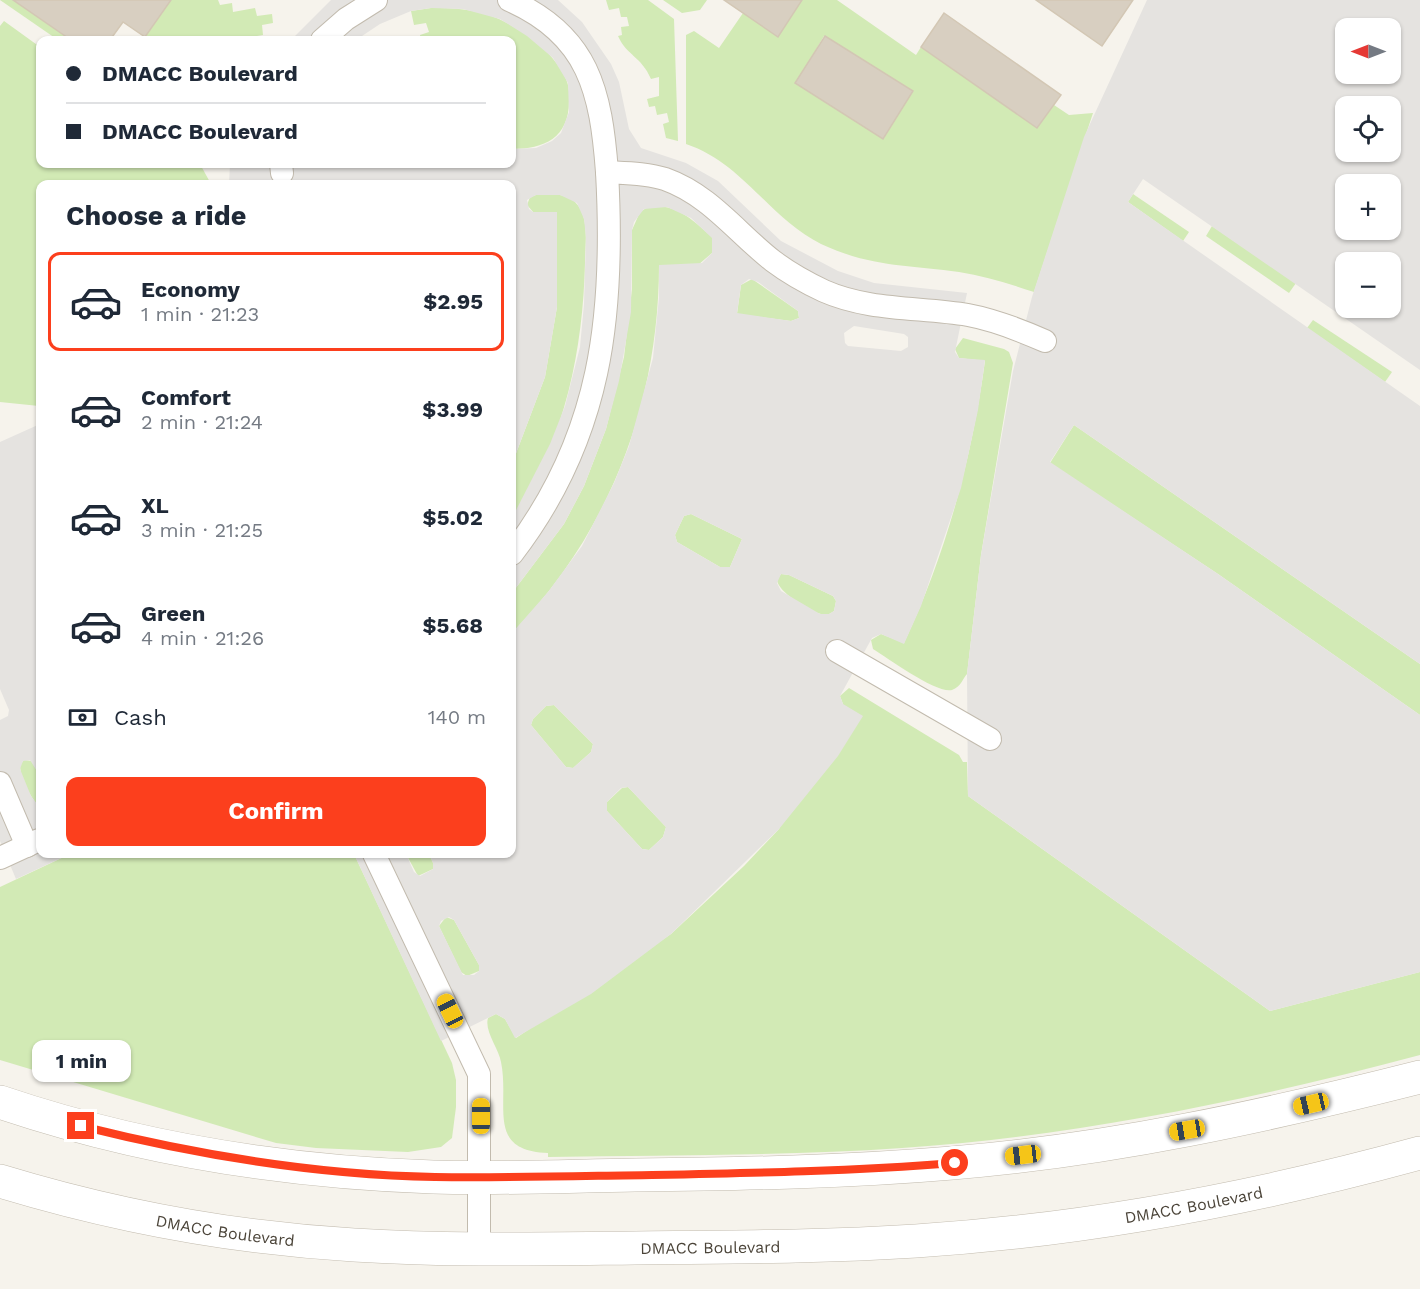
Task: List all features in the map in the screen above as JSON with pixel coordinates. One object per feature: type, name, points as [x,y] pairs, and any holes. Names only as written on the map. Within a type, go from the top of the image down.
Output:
[{"type":"street","points":[[0,1102],[150,1144],[227,1157],[373,1173],[434,1177],[831,1172],[955,1163],[1090,1147],[1227,1123],[1420,1077]]},
{"type":"street","name":"DMACC Boulevard","points":[[0,1181],[93,1206],[211,1229],[352,1245],[479,1250],[822,1246],[921,1241],[1100,1221],[1225,1200],[1420,1153]]},
{"type":"lane","points":[[327,36],[346,19],[376,0]]},
{"type":"lane","points":[[509,0],[537,15],[559,31],[590,75],[598,103],[607,171],[606,315],[599,364],[586,418],[548,502],[516,548]]},
{"type":"lane","points":[[607,171],[643,174],[682,186],[712,206],[774,262],[826,292],[890,307],[968,316],[1010,326],[1045,341]]},
{"type":"lane","points":[[837,651],[990,738]]},
{"type":"lane","points":[[0,783],[34,843],[0,858]]},
{"type":"lane","points":[[376,858],[479,1074],[479,1250]]},
{"type":"green space","points":[[0,0],[13,0],[65,36],[52,36]]},
{"type":"green space","points":[[171,0],[218,0],[220,5],[232,3],[233,12],[255,8],[257,16],[272,14],[273,23],[262,25],[263,35],[146,36]]},
{"type":"green space","points":[[606,0],[648,0],[674,19],[678,141],[666,138],[663,124],[669,122],[667,113],[657,115],[655,106],[649,107],[647,99],[659,96],[659,77],[651,79],[643,65],[622,43],[618,36],[622,35],[621,27],[629,26],[627,17],[621,17],[619,8],[609,10]]},
{"type":"green space","points":[[663,0],[707,0],[700,10],[682,13]]},
{"type":"green space","points":[[802,0],[837,0],[916,55],[921,47],[1037,128],[1054,105],[1069,115],[1093,113],[1034,292],[997,280],[959,272],[889,264],[839,252],[821,244],[786,220],[724,164],[686,144],[686,35],[694,31],[719,48],[743,13],[778,36]],"holes":[[[824,36],[912,91],[884,138],[796,83]]]},
{"type":"green space","points":[[448,8],[482,13],[517,29],[542,47],[562,71],[568,86],[568,114],[559,132],[544,144],[516,149],[516,36],[420,36],[429,32],[426,23],[414,25],[411,11]]},
{"type":"green space","points":[[4,21],[36,44],[36,168],[202,168],[209,180],[36,180],[36,406],[0,402],[0,26]]},
{"type":"green space","points":[[1133,194],[1189,232],[1183,241],[1128,202]]},
{"type":"green space","points":[[557,195],[575,202],[585,222],[586,247],[580,330],[567,396],[545,460],[516,512],[516,453],[545,377],[557,307],[534,213],[527,205],[530,197]]},
{"type":"green space","points":[[658,206],[683,214],[712,237],[712,253],[698,265],[659,265],[657,316],[650,367],[638,416],[622,464],[601,509],[576,553],[546,594],[516,628],[516,588],[564,524],[584,486],[606,429],[624,357],[632,289],[632,230],[640,212],[648,207]]},
{"type":"green space","points":[[1212,226],[1296,283],[1289,293],[1206,236]]},
{"type":"green space","points":[[752,279],[798,311],[799,318],[791,321],[737,314],[741,285]]},
{"type":"green space","points":[[1313,320],[1392,372],[1385,382],[1307,328]]},
{"type":"green space","points":[[963,338],[1004,349],[1009,352],[1013,363],[981,555],[967,674],[955,689],[945,690],[925,681],[873,649],[871,640],[881,634],[904,643],[945,540],[965,469],[985,361],[959,358],[955,349]]},
{"type":"green space","points":[[1074,425],[1420,664],[1420,715],[1218,574],[1050,463]]},
{"type":"green space","points":[[691,514],[742,539],[730,567],[720,567],[677,542],[675,535],[684,516]]},
{"type":"green space","points":[[781,574],[789,575],[833,596],[836,601],[834,611],[823,615],[795,600],[779,585],[777,580]]},
{"type":"green space","points":[[849,688],[959,755],[963,762],[967,762],[968,796],[1270,1011],[1420,972],[1420,1055],[1292,1087],[1163,1114],[1033,1135],[968,1142],[814,1152],[548,1157],[548,1153],[528,1150],[515,1144],[508,1135],[504,1123],[501,1062],[488,1029],[488,1018],[496,1014],[505,1019],[516,1038],[671,934],[744,866],[779,829],[843,704],[840,696]]},
{"type":"green space","points":[[554,705],[593,744],[591,752],[573,768],[566,767],[531,725],[533,719],[546,706]]},
{"type":"green space","points":[[24,760],[32,761],[36,768],[36,802],[24,782],[20,765]]},
{"type":"green space","points":[[628,787],[666,827],[663,837],[649,850],[642,849],[607,811],[607,802],[622,788]]},
{"type":"green space","points":[[62,858],[356,858],[452,1063],[456,1080],[456,1107],[452,1138],[441,1147],[408,1152],[316,1148],[276,1143],[0,1060],[0,887]]},
{"type":"green space","points":[[408,858],[431,858],[433,869],[418,876]]},
{"type":"green space","points":[[446,917],[454,920],[479,965],[479,971],[467,976],[461,972],[439,926]]},
{"type":"shaded area","points":[[331,0],[558,0],[582,22],[611,64],[619,82],[629,129],[641,148],[686,163],[718,181],[781,241],[838,271],[874,283],[967,293],[955,352],[959,358],[985,360],[978,410],[961,488],[921,606],[904,644],[881,634],[872,638],[840,696],[843,704],[863,716],[838,756],[779,829],[671,934],[591,994],[515,1038],[505,1019],[496,1014],[441,1041],[356,858],[408,858],[414,872],[420,876],[433,869],[431,858],[516,858],[516,628],[548,592],[582,546],[614,483],[629,446],[653,358],[659,297],[659,265],[702,263],[712,253],[712,238],[691,218],[667,207],[644,209],[634,222],[631,312],[619,381],[606,429],[584,486],[564,524],[516,588],[516,510],[550,444],[565,406],[580,347],[586,237],[584,219],[577,203],[560,195],[536,195],[527,200],[529,209],[533,212],[557,212],[557,307],[545,377],[516,453],[516,180],[229,180],[230,168],[516,168],[516,149],[536,148],[552,141],[561,133],[569,112],[568,83],[553,58],[527,36],[500,19],[463,9],[431,8],[411,11],[380,24],[362,36],[295,36]],"holes":[[[749,279],[758,282],[798,311],[799,318],[791,321],[737,313],[741,285]],[[854,326],[904,334],[908,337],[908,347],[901,351],[848,346],[845,343],[844,333]],[[691,514],[742,539],[730,567],[720,567],[677,542],[675,535],[684,516]],[[781,574],[789,575],[833,596],[836,601],[834,611],[829,614],[820,614],[781,591],[777,583]],[[554,705],[593,744],[591,752],[573,768],[566,767],[531,725],[533,719],[546,706]],[[628,787],[666,827],[663,837],[649,850],[642,849],[607,811],[607,802],[621,788]],[[449,917],[454,920],[479,965],[479,971],[474,975],[463,975],[439,926],[441,921]]]},
{"type":"shaded area","points":[[1147,0],[1420,0],[1420,370],[1345,318],[1401,318],[1401,252],[1335,252],[1335,311],[1143,179],[1128,202],[1420,406],[1420,664],[1074,425],[1050,462],[1218,574],[1420,715],[1420,972],[1270,1011],[968,796],[967,674],[981,555],[1013,371],[1032,297],[1084,137]]},
{"type":"shaded area","points":[[36,426],[36,770],[30,760],[23,761],[20,769],[36,803],[36,858],[61,858],[16,879],[0,841],[0,720],[8,716],[9,710],[0,689],[0,442]]},
{"type":"building","points":[[13,0],[171,0],[146,36],[123,22],[113,36],[65,36]]},
{"type":"building","points":[[724,0],[802,0],[778,37]]},
{"type":"building","points":[[1036,0],[1133,0],[1102,46]]},
{"type":"building","points":[[944,13],[1061,95],[1037,128],[921,47]]},
{"type":"building","points":[[825,36],[913,91],[883,139],[795,83]]},
{"type":"route","points":[[81,1126],[150,1144],[227,1157],[305,1168],[434,1177],[831,1172],[955,1163]]}]
